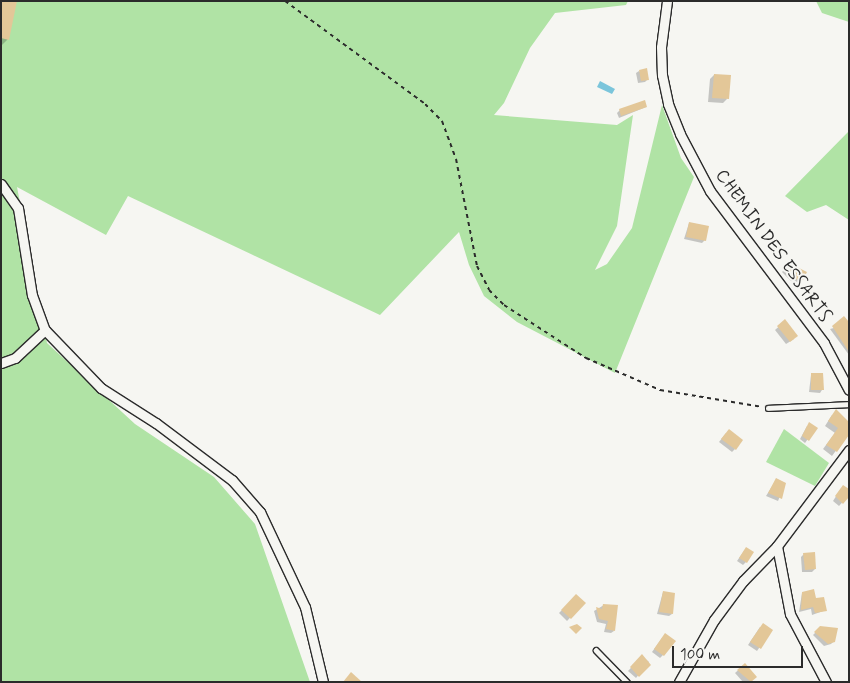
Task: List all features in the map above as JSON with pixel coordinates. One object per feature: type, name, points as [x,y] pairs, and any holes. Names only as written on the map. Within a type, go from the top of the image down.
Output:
[{"type":"street","name":"CHEMIN DES ESSARTS","points":[[667,1],[661,47],[662,75],[668,104],[680,134],[710,191],[824,343],[849,390]]},
{"type":"street","points":[[1,184],[18,208],[32,294],[45,330],[101,388],[156,423],[232,480],[260,512],[305,607],[323,682]]},
{"type":"street","points":[[1,363],[15,358],[45,330]]},
{"type":"street","points":[[679,682],[714,620],[743,581],[777,546],[849,450]]},
{"type":"street","points":[[777,546],[790,614],[826,682]]},
{"type":"lane","points":[[768,408],[849,404]]},
{"type":"lane","points":[[596,650],[627,682]]},
{"type":"path","points":[[285,1],[425,104],[442,121],[456,159],[477,266],[489,290],[504,306],[586,358],[660,390],[768,408]]},
{"type":"green space","points":[[1,1],[628,1],[626,5],[555,13],[530,48],[504,103],[494,115],[617,125],[633,115],[617,226],[595,270],[607,264],[632,228],[662,105],[681,158],[694,177],[615,373],[517,322],[484,296],[469,265],[459,232],[380,315],[128,196],[106,235],[17,187],[47,343],[135,424],[214,477],[255,524],[310,682],[1,682]]},
{"type":"green space","points":[[816,1],[849,1],[849,22],[822,13]]},
{"type":"green space","points":[[849,131],[849,220],[826,205],[807,212],[785,196]]},
{"type":"green space","points":[[784,429],[829,463],[815,486],[766,462]]},
{"type":"water","points":[[600,81],[615,89],[612,94],[597,87]]},
{"type":"building","points":[[1,1],[17,1],[9,40],[1,38]]},
{"type":"building","points":[[647,68],[649,80],[641,81],[639,70]]},
{"type":"building","points":[[714,74],[731,75],[729,99],[712,98]]},
{"type":"building","points":[[645,100],[647,107],[621,116],[619,109]]},
{"type":"building","points":[[689,222],[709,226],[706,241],[686,237]]},
{"type":"building","points":[[792,260],[797,265],[795,266],[807,272],[803,280],[794,279],[783,269]]},
{"type":"building","points":[[844,316],[849,322],[849,352],[832,326]]},
{"type":"building","points":[[785,319],[798,336],[790,342],[777,326]]},
{"type":"building","points":[[811,373],[823,373],[824,390],[811,390]]},
{"type":"building","points":[[836,409],[849,422],[849,435],[837,452],[826,445],[838,428],[828,421]]},
{"type":"building","points":[[809,422],[818,428],[809,441],[802,436]]},
{"type":"building","points":[[729,429],[743,440],[736,450],[721,439]]},
{"type":"building","points":[[776,478],[786,483],[782,499],[768,493]]},
{"type":"building","points":[[843,485],[849,489],[849,497],[843,504],[835,496]]},
{"type":"building","points":[[746,547],[754,552],[747,563],[739,558]]},
{"type":"building","points":[[815,552],[816,569],[805,570],[803,553]]},
{"type":"building","points":[[814,589],[816,598],[824,597],[827,611],[815,613],[813,607],[801,610],[802,592]]},
{"type":"building","points":[[663,591],[675,593],[673,614],[659,612]]},
{"type":"building","points":[[576,594],[586,603],[571,619],[561,610]]},
{"type":"building","points":[[603,604],[618,605],[615,631],[606,629],[608,621],[599,619],[596,607],[602,609]]},
{"type":"building","points":[[763,623],[773,630],[761,649],[750,642]]},
{"type":"building","points":[[577,624],[582,628],[576,634],[569,627]]},
{"type":"building","points":[[820,626],[838,628],[835,642],[828,644],[814,632]]},
{"type":"building","points":[[665,633],[676,641],[664,656],[654,649]]},
{"type":"building","points":[[642,654],[651,665],[639,677],[630,667]]},
{"type":"building","points":[[745,663],[757,677],[751,682],[737,670]]},
{"type":"building","points":[[351,672],[362,682],[343,682]]}]
